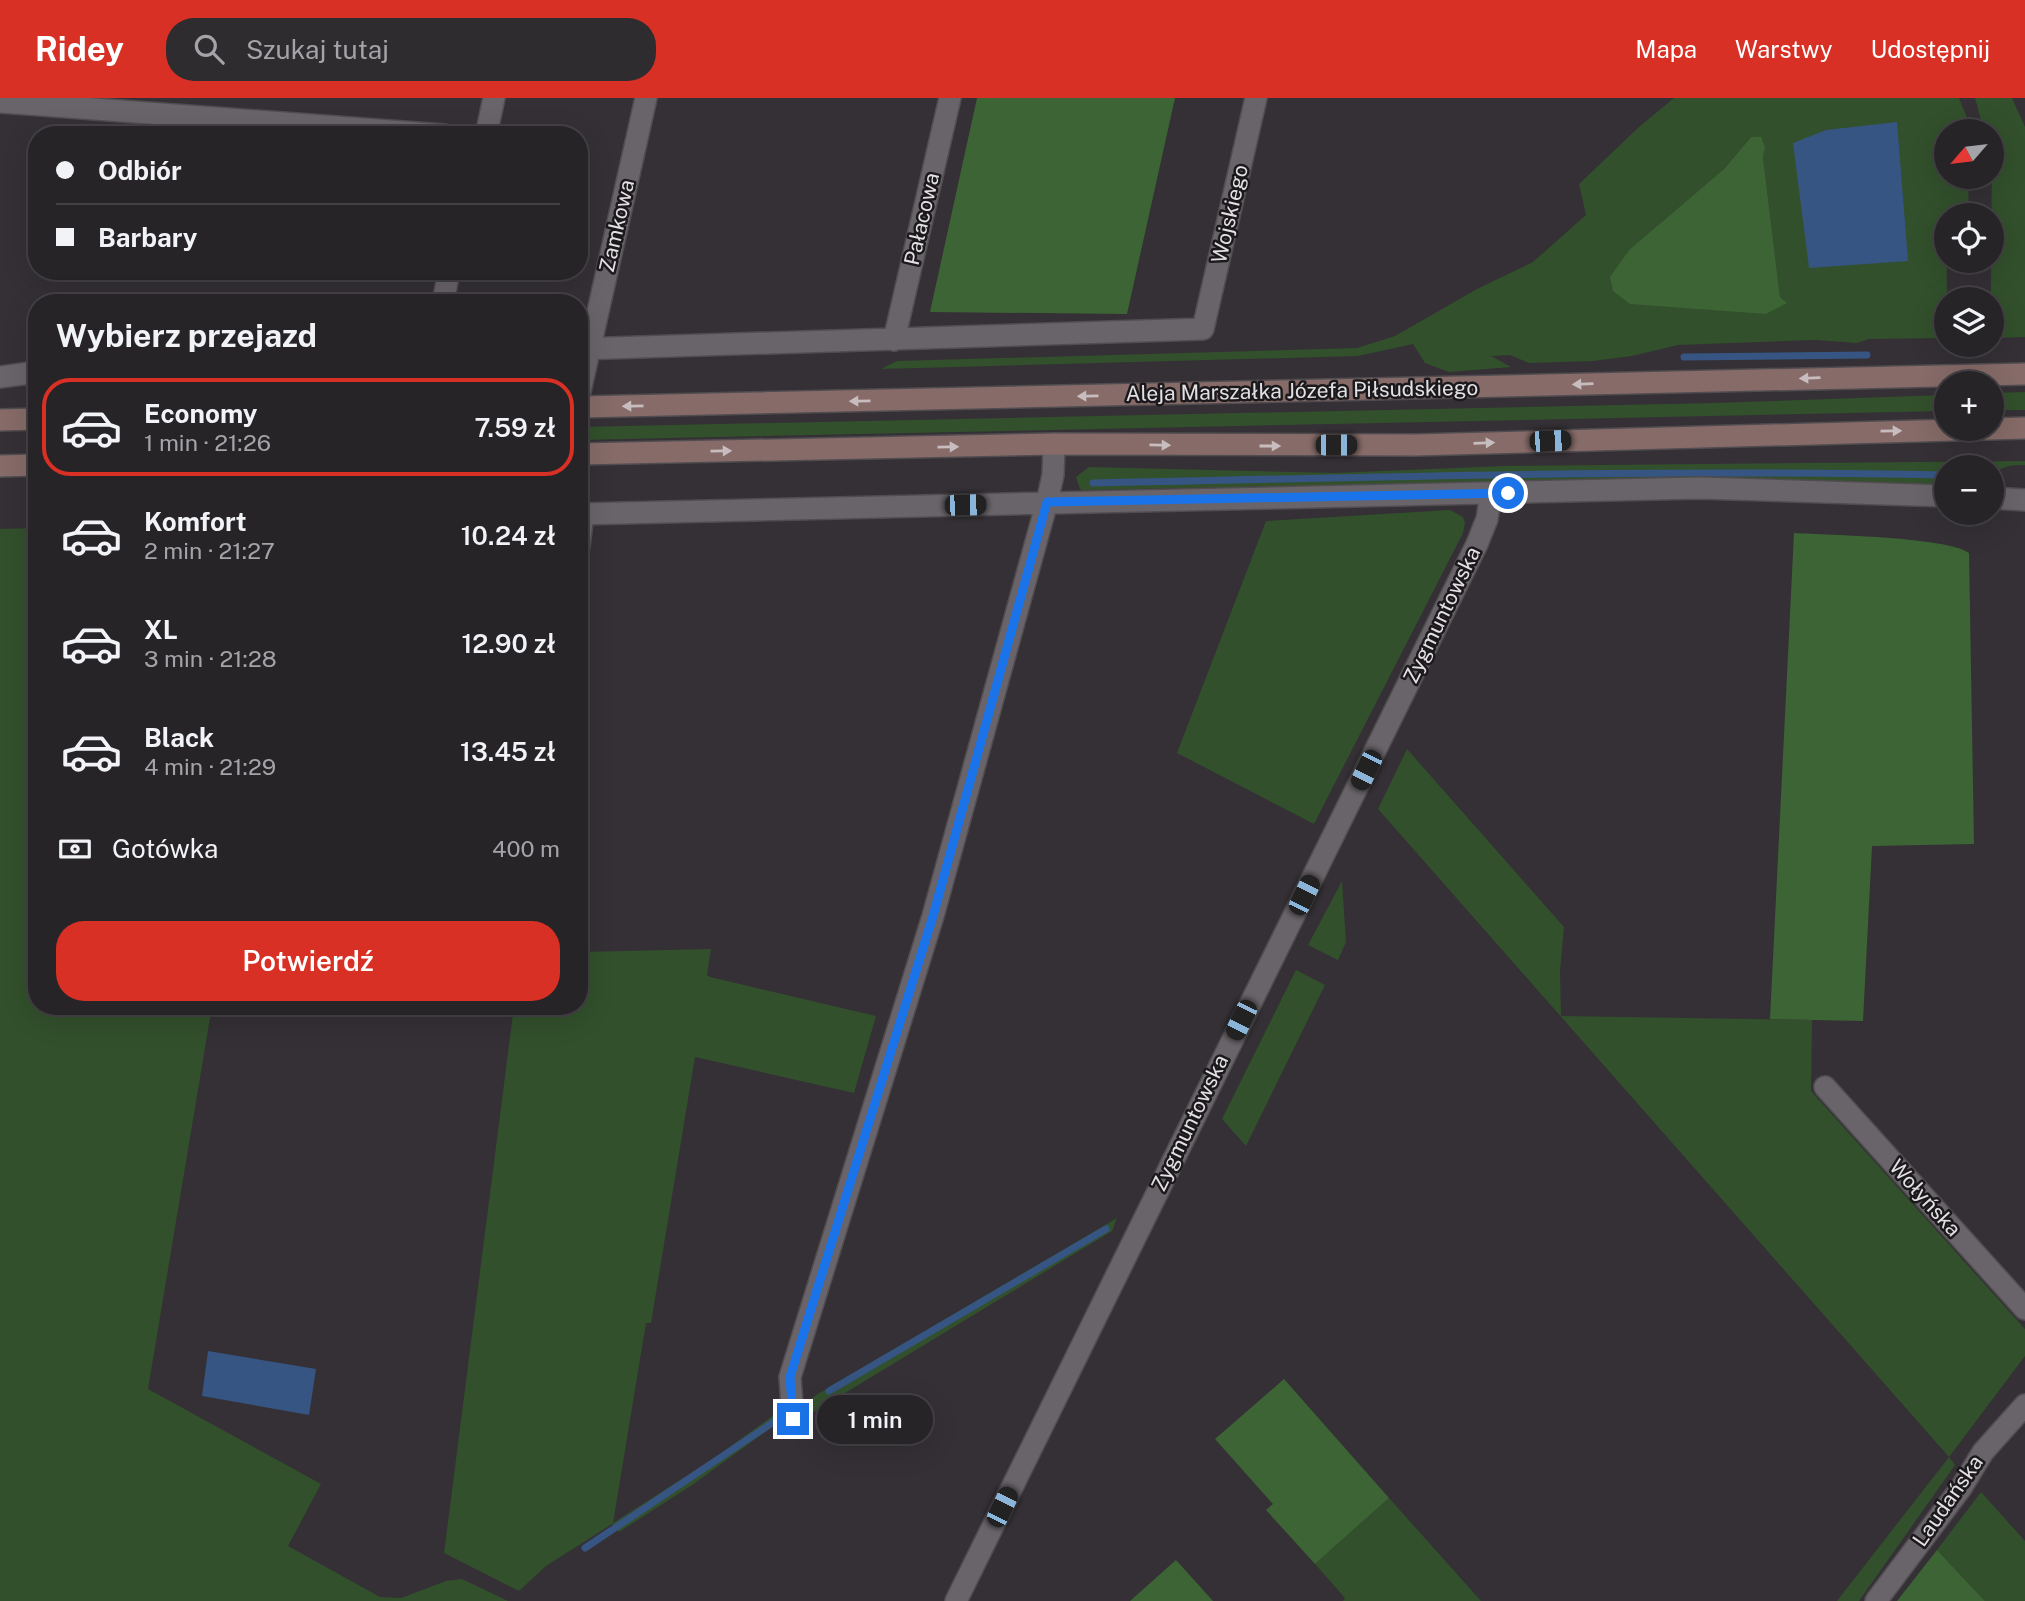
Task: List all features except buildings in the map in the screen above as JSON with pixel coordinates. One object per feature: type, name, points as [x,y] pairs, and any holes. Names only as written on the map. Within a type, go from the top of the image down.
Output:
[{"type":"main road","name":"Aleja Marszałka Józefa Piłsudskiego","points":[[588,407],[2025,374]]},
{"type":"main road","points":[[0,420],[28,419]]},
{"type":"main road","points":[[588,454],[1054,444],[1416,445],[2025,428]]},
{"type":"main road","points":[[0,466],[28,465]]},
{"type":"street","points":[[488,126],[494,98]]},
{"type":"street","name":"Zamkowa","points":[[588,332],[646,98]]},
{"type":"street","name":"Pałacowa","points":[[894,340],[950,98]]},
{"type":"street","name":"Wojskiego","points":[[894,340],[1203,329],[1256,98]]},
{"type":"street","points":[[0,102],[323,126]]},
{"type":"street","points":[[588,348],[894,340]]},
{"type":"street","points":[[0,377],[28,373]]},
{"type":"street","points":[[793,1419],[790,1377],[933,916],[1047,502],[1053,475],[1054,444]]},
{"type":"street","points":[[588,514],[1700,488],[1934,496]]},
{"type":"street","name":"Zygmuntowska","points":[[956,1601],[1192,1118],[1478,544],[1488,519],[1491,493]]},
{"type":"street","points":[[2004,499],[2025,500]]},
{"type":"street","name":"Wołyńska","points":[[1825,1087],[2025,1308]]},
{"type":"street","name":"Laudańska","points":[[1876,1601],[1961,1488],[1983,1451],[2025,1405]]},
{"type":"green space","points":[[977,98],[1175,98],[1127,314],[930,312]]},
{"type":"green space","points":[[1674,98],[1959,98],[1967,118],[1934,119],[1934,189],[1968,189],[1969,203],[1934,203],[1934,273],[1947,273],[1947,287],[1934,287],[1934,338],[1869,339],[1857,343],[1815,340],[1678,345],[1632,356],[1593,361],[1529,363],[1510,355],[1491,356],[1511,367],[1449,372],[1425,363],[1413,344],[1358,356],[881,369],[897,361],[1357,348],[1395,336],[1477,289],[1533,262],[1586,215],[1579,184]],"holes":[[[1751,137],[1765,147],[1763,157],[1780,297],[1786,303],[1766,314],[1630,249],[1724,169]]]},
{"type":"green space","points":[[1975,98],[2012,98],[2025,127],[2025,337],[2004,338],[2004,287],[1991,287],[1991,273],[2004,273],[2004,203],[1992,203],[1992,189],[2004,189],[2004,119],[1981,119]]},
{"type":"green space","points":[[1751,137],[1761,137],[1765,147],[1763,157],[1780,297],[1787,303],[1766,314],[1630,304],[1613,291],[1610,277],[1630,249],[1724,169]]},
{"type":"green space","points":[[2025,392],[2025,410],[2004,410],[2004,393]]},
{"type":"green space","points":[[1934,395],[1934,411],[588,440],[588,427],[1715,403]]},
{"type":"green space","points":[[2004,461],[2025,461],[2025,465],[2004,468]]},
{"type":"green space","points":[[1934,462],[1934,486],[1706,478],[1083,490],[1080,489],[1076,477],[1089,467],[1334,473],[1504,466]]},
{"type":"green space","points":[[1450,510],[1463,517],[1463,533],[1314,824],[1177,753],[1266,521]]},
{"type":"green space","points":[[28,528],[28,1015],[210,1015],[148,1389],[321,1484],[288,1546],[380,1597],[401,1598],[446,1581],[462,1579],[508,1601],[0,1601],[0,529]]},
{"type":"green space","points":[[1794,533],[1913,540],[1938,543],[1969,553],[1974,844],[1872,846],[1863,1021],[1770,1019]]},
{"type":"green space","points":[[1407,749],[1564,927],[1560,971],[1561,1016],[1812,1020],[1811,1091],[2025,1329],[2025,1356],[1949,1457],[1378,809]]},
{"type":"green space","points":[[1342,881],[1346,942],[1338,960],[1308,945]]},
{"type":"green space","points":[[711,949],[707,975],[710,977],[876,1016],[854,1093],[695,1057],[651,1323],[646,1323],[613,1523],[713,1459],[777,1410],[783,1419],[692,1485],[619,1532],[612,1524],[546,1566],[519,1591],[444,1553],[513,1015],[588,1015],[588,952]]},
{"type":"green space","points":[[1296,970],[1325,985],[1246,1146],[1222,1119]]},
{"type":"green space","points":[[1117,1218],[1112,1231],[812,1413],[809,1400],[818,1394]]},
{"type":"green space","points":[[1284,1379],[1389,1498],[1315,1564],[1266,1510],[1273,1504],[1215,1439]]},
{"type":"green space","points":[[1949,1457],[1955,1465],[1859,1601],[1837,1601]]},
{"type":"green space","points":[[1981,1492],[2025,1541],[2025,1601],[1985,1601],[1937,1550]]},
{"type":"green space","points":[[1389,1498],[1481,1601],[1343,1601],[1345,1598],[1315,1564]]},
{"type":"green space","points":[[1937,1550],[1985,1601],[1897,1601]]},
{"type":"green space","points":[[1176,1560],[1213,1601],[1130,1601]]},
{"type":"water","points":[[1897,122],[1908,261],[1809,268],[1793,143],[1826,130]]},
{"type":"water","points":[[208,1351],[316,1369],[309,1415],[202,1396]]},
{"type":"waterway","points":[[1684,357],[1867,355]]},
{"type":"waterway","points":[[1093,483],[1626,473],[1934,475]]},
{"type":"waterway","points":[[829,1391],[1106,1229]]},
{"type":"waterway","points":[[585,1548],[781,1417]]},
{"type":"route","points":[[793,1419],[790,1377],[933,916],[1047,502],[1508,493]]}]
